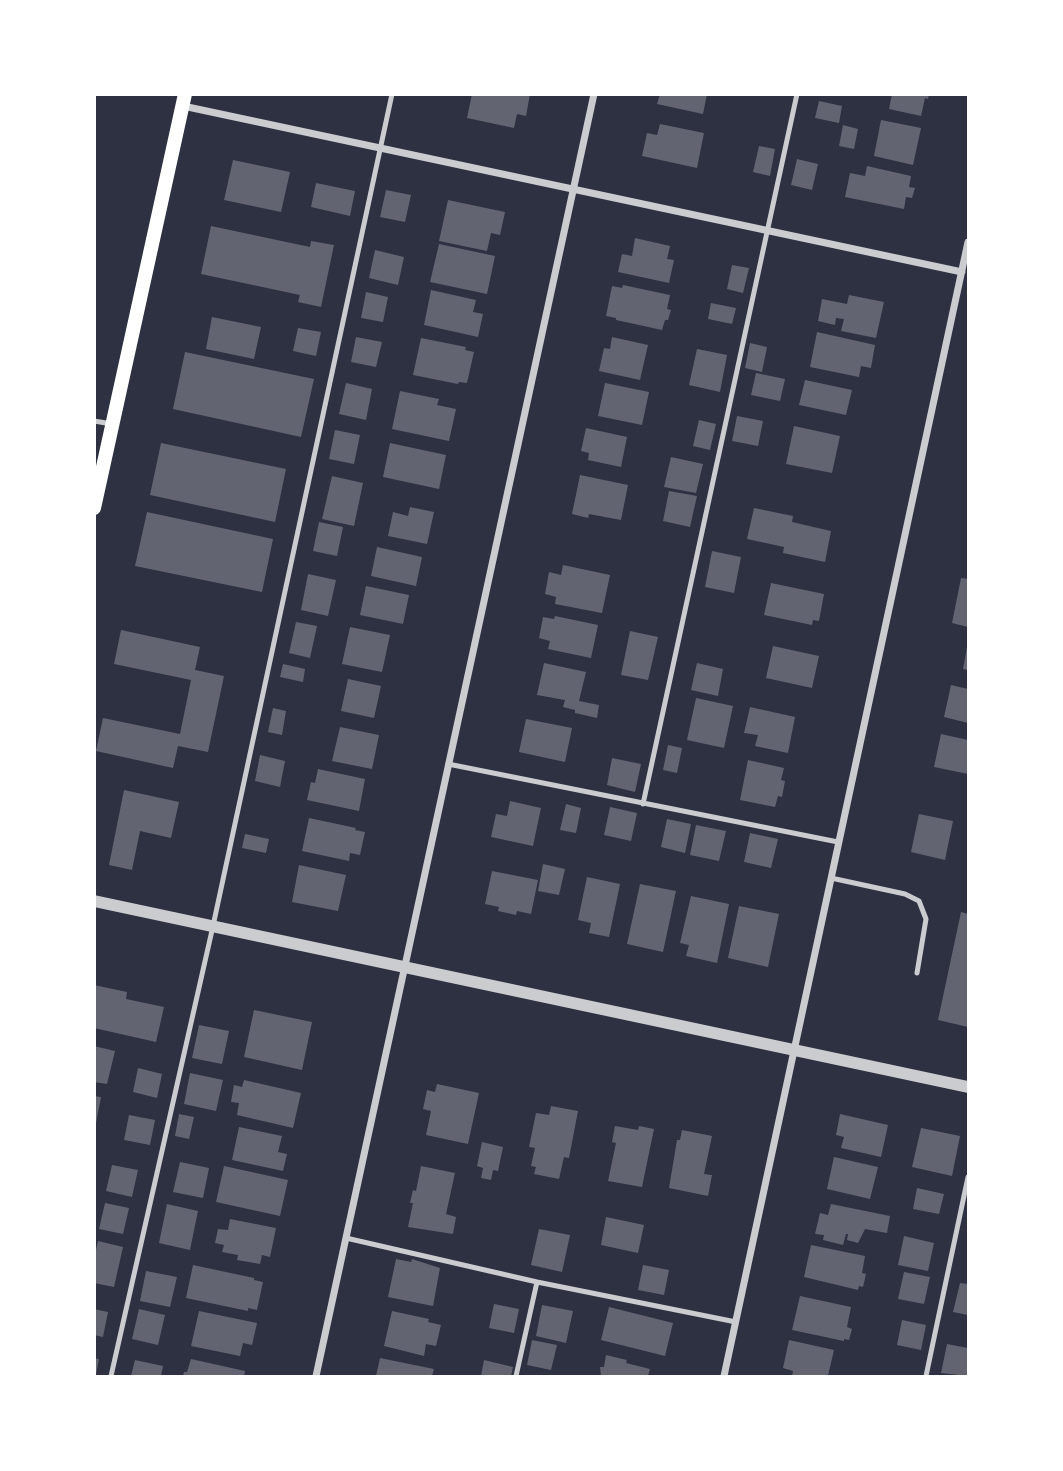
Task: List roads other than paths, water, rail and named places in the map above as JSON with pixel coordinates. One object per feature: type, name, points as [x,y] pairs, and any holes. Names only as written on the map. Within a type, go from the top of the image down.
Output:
[{"type":"main road","points":[[94,508],[184,100]]},
{"type":"street","points":[[316,1377],[594,94]]},
{"type":"street","points":[[184,100],[380,148],[962,272]]},
{"type":"street","points":[[724,1377],[968,242]]},
{"type":"street","points":[[94,901],[968,1087]]},
{"type":"lane","points":[[111,1377],[213,926],[392,94]]},
{"type":"lane","points":[[643,804],[797,94]]},
{"type":"lane","points":[[94,421],[113,424]]},
{"type":"lane","points":[[448,764],[838,842]]},
{"type":"lane","points":[[831,878],[905,894],[919,901],[926,919],[916,973]]},
{"type":"lane","points":[[926,1377],[968,1177]]},
{"type":"lane","points":[[346,1238],[537,1282],[736,1322]]},
{"type":"lane","points":[[516,1377],[537,1282]]}]
